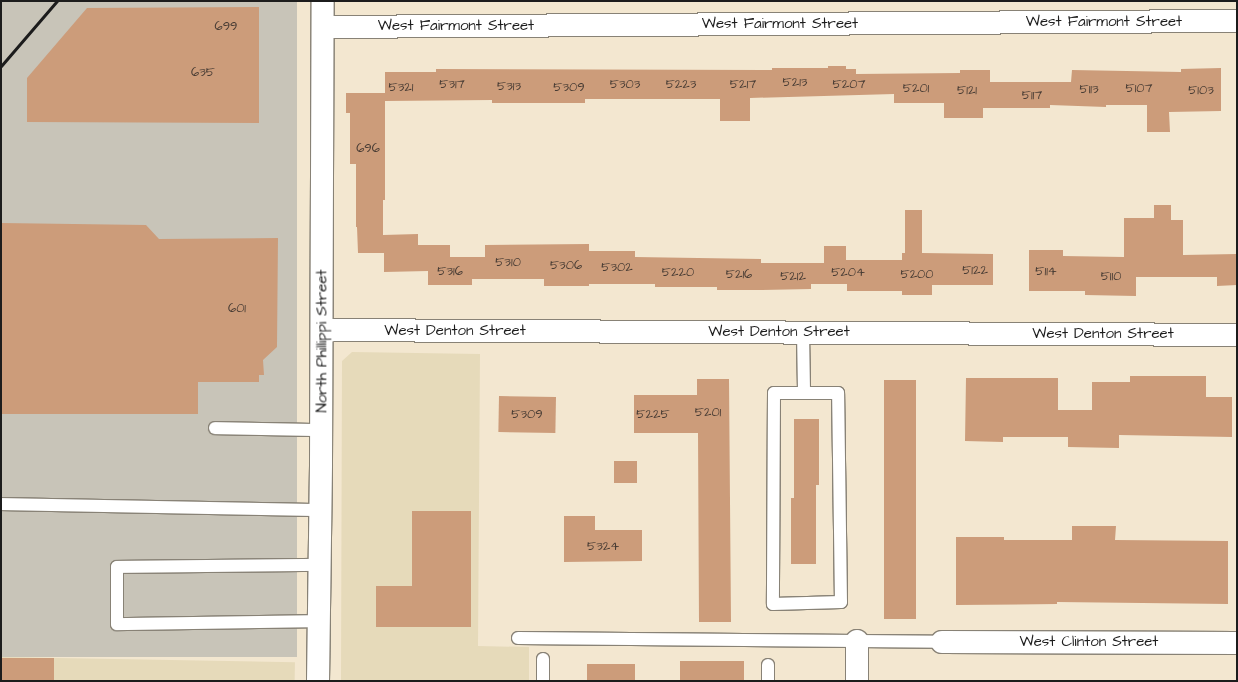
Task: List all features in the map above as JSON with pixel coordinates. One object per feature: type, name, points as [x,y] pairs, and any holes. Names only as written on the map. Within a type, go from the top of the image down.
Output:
[{"type":"street","name":"North Phillippi Street","points":[[318,681],[322,430],[323,1]]},
{"type":"street","name":"West Fairmont Street","points":[[323,27],[1237,21]]},
{"type":"street","name":"West Denton Street","points":[[322,330],[1237,335]]},
{"type":"street","points":[[857,641],[857,681]]},
{"type":"street","name":"West Clinton Street","points":[[942,642],[1237,643]]},
{"type":"lane","points":[[803,332],[804,393]]},
{"type":"lane","points":[[774,393],[804,393],[838,393],[841,602],[773,604],[774,393]]},
{"type":"lane","points":[[215,428],[322,430]]},
{"type":"lane","points":[[1,504],[321,510]]},
{"type":"lane","points":[[319,621],[117,624],[117,567],[320,564]]},
{"type":"lane","points":[[518,638],[942,642]]},
{"type":"lane","points":[[543,659],[543,681]]},
{"type":"lane","points":[[768,665],[768,681]]},
{"type":"shaded area","points":[[1,1],[297,1],[297,657],[1,657]]},
{"type":"shaded area","points":[[352,352],[480,354],[478,646],[529,647],[529,681],[341,681],[342,361]]},
{"type":"shaded area","points":[[1,657],[295,662],[295,681],[1,681]]},
{"type":"building","points":[[259,7],[259,123],[27,122],[27,78],[87,8]]},
{"type":"building","points":[[828,66],[846,66],[846,69],[856,69],[856,74],[960,73],[960,70],[990,70],[990,82],[1071,82],[1072,70],[1181,72],[1181,69],[1221,68],[1221,111],[1169,112],[1170,132],[1147,132],[1147,105],[1106,105],[1106,107],[1050,105],[1050,108],[983,108],[983,118],[944,118],[944,103],[894,103],[894,94],[750,98],[750,121],[720,121],[720,99],[585,99],[585,103],[492,103],[492,100],[385,101],[385,200],[383,200],[383,235],[418,234],[418,245],[450,245],[450,257],[485,257],[485,245],[589,244],[589,251],[635,251],[635,257],[761,259],[761,263],[824,263],[824,246],[846,246],[846,260],[902,260],[902,253],[905,253],[905,210],[922,210],[922,253],[993,254],[993,285],[932,285],[932,295],[902,295],[902,291],[847,291],[847,284],[811,284],[811,289],[717,290],[717,287],[655,287],[655,284],[544,286],[544,279],[472,279],[472,285],[428,285],[428,271],[384,272],[384,253],[358,253],[356,227],[356,164],[350,164],[350,113],[346,113],[346,93],[385,93],[385,72],[436,72],[436,69],[772,70],[772,68],[828,68]]},
{"type":"building","points":[[1154,205],[1171,205],[1171,220],[1183,220],[1183,255],[1237,254],[1237,285],[1217,286],[1217,277],[1136,277],[1136,296],[1085,295],[1085,291],[1029,291],[1029,250],[1063,250],[1063,256],[1124,257],[1124,218],[1154,218]]},
{"type":"building","points":[[1,223],[146,225],[159,239],[278,238],[277,347],[263,360],[264,375],[259,375],[259,382],[198,382],[198,414],[1,414]]},
{"type":"building","points":[[1130,376],[1206,376],[1206,397],[1232,397],[1232,437],[1119,435],[1119,448],[1068,447],[1068,437],[1003,437],[1003,442],[965,441],[966,378],[1058,378],[1058,410],[1092,410],[1092,382],[1130,382]]},
{"type":"building","points":[[697,379],[729,379],[731,622],[699,622],[698,433],[634,433],[634,395],[697,395]]},
{"type":"building","points":[[884,380],[916,380],[916,619],[884,619]]},
{"type":"building","points":[[499,396],[556,397],[555,433],[498,432]]},
{"type":"building","points":[[794,419],[819,419],[819,485],[816,485],[816,564],[791,564],[791,498],[794,498]]},
{"type":"building","points":[[614,461],[637,461],[637,483],[614,483]]},
{"type":"building","points":[[412,511],[471,511],[471,627],[376,627],[376,586],[412,586]]},
{"type":"building","points":[[564,516],[595,516],[595,530],[642,530],[642,561],[564,562]]},
{"type":"building","points":[[1072,526],[1116,526],[1115,540],[1228,541],[1228,604],[1057,602],[1057,604],[956,605],[956,537],[1004,537],[1004,540],[1072,540]]},
{"type":"building","points":[[1,658],[54,658],[54,681],[1,681]]},
{"type":"building","points":[[680,661],[744,661],[744,681],[680,681]]},
{"type":"building","points":[[587,664],[635,664],[635,681],[587,681]]},
{"type":"railway","points":[[1,66],[57,1]]}]
